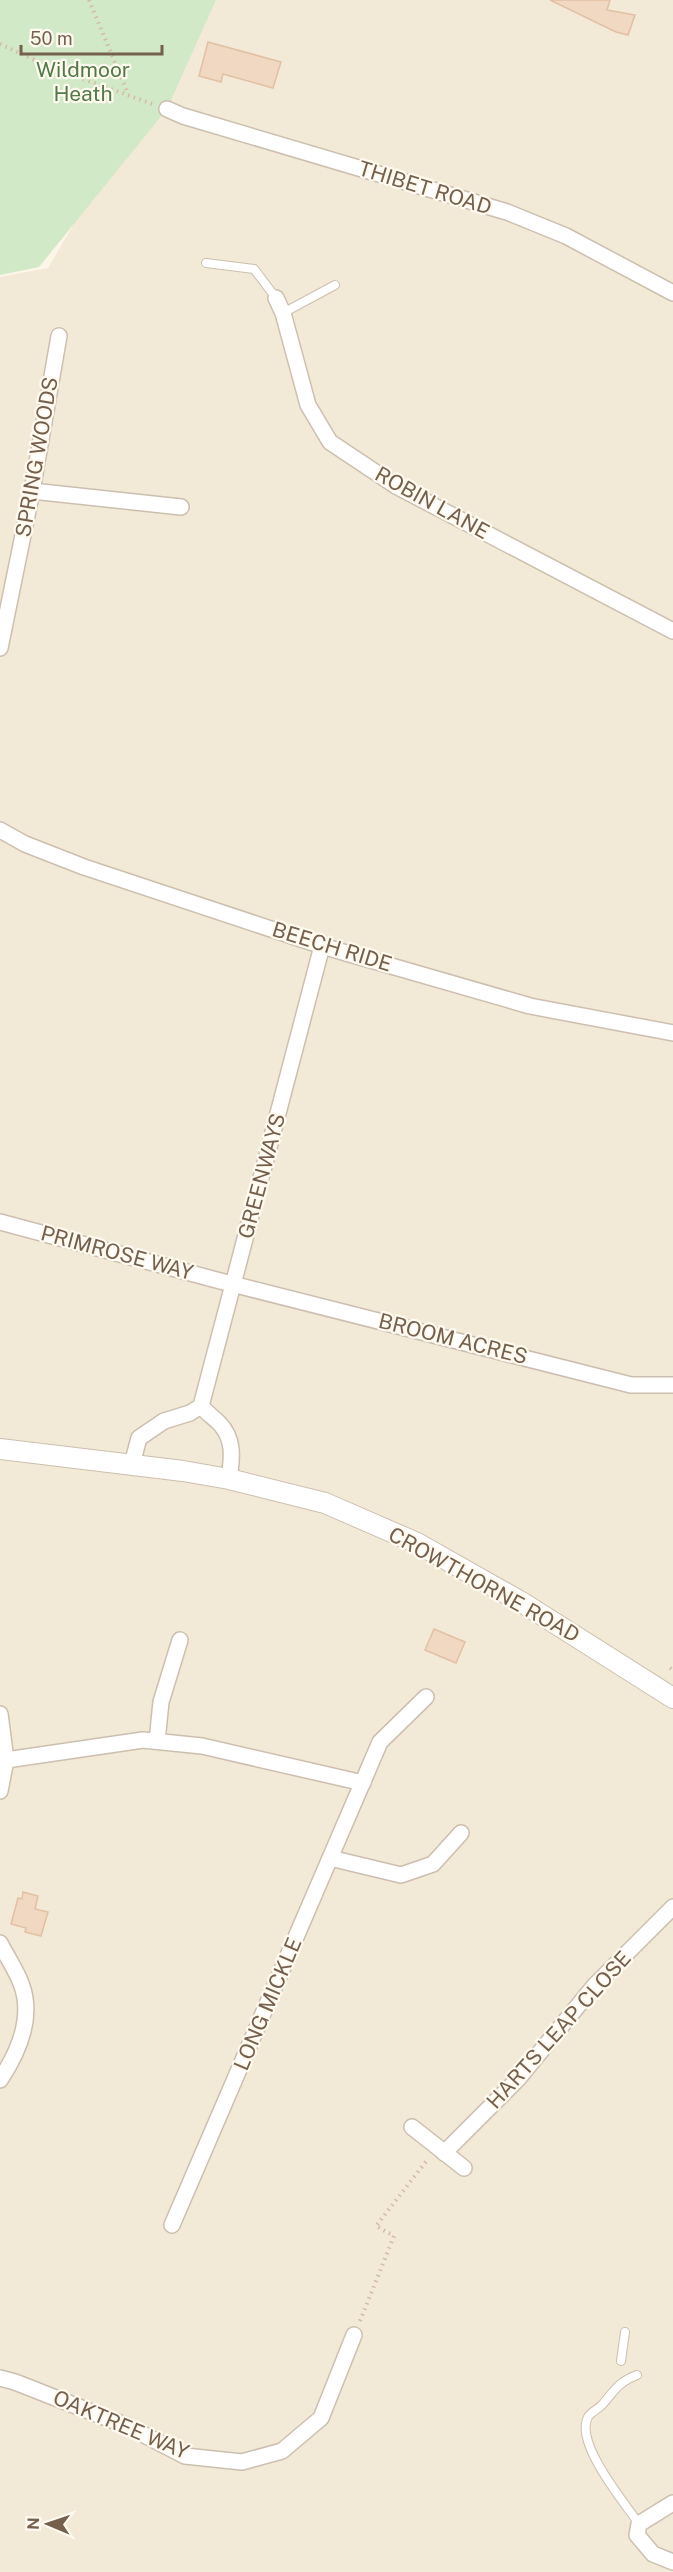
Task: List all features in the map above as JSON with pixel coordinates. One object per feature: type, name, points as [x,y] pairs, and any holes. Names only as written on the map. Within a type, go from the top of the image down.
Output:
[{"type":"street","name":"THIBET ROAD","points":[[167,109],[183,116],[507,212],[566,236],[673,293]]},
{"type":"street","name":"ROBIN LANE","points":[[276,298],[283,313],[308,405],[330,442],[396,486],[673,631]]},
{"type":"street","name":"SPRING WOODS","points":[[0,648],[32,491],[59,336]]},
{"type":"street","points":[[32,491],[181,507]]},
{"type":"street","name":"BEECH RIDE","points":[[0,830],[25,844],[84,867],[322,946],[530,1006],[673,1033]]},
{"type":"street","name":"GREENWAYS","points":[[201,1406],[322,946]]},
{"type":"street","name":"PRIMROSE WAY","points":[[0,1222],[234,1284]]},
{"type":"street","name":"BROOM ACRES","points":[[234,1284],[631,1385],[673,1385]]},
{"type":"street","points":[[132,1464],[139,1438],[164,1421],[190,1413],[201,1406],[220,1424],[229,1438],[232,1451],[229,1479]]},
{"type":"street","name":"CROWTHORNE ROAD","points":[[0,1449],[132,1464],[229,1479],[325,1503],[417,1543],[671,1691]]},
{"type":"street","points":[[157,1741],[161,1702],[180,1640]]},
{"type":"street","name":"LONG MICKLE","points":[[172,2225],[380,1742],[426,1697]]},
{"type":"street","points":[[0,1714],[6,1760],[0,1791]]},
{"type":"street","points":[[6,1760],[143,1740],[202,1746],[363,1783]]},
{"type":"street","points":[[330,1858],[401,1875],[433,1864],[461,1833]]},
{"type":"street","name":"HARTS LEAP CLOSE","points":[[441,2150],[518,2079],[595,1986],[673,1907]]},
{"type":"street","points":[[0,1943],[22,1986],[26,2022],[12,2061],[0,2080]]},
{"type":"street","points":[[412,2127],[464,2168]]},
{"type":"street","name":"OAKTREE WAY","points":[[0,2379],[15,2382],[128,2426],[185,2456],[242,2462],[282,2451],[321,2418],[354,2335]]},
{"type":"street","points":[[673,2503],[639,2524],[637,2535],[653,2554],[673,2562]]},
{"type":"lane","points":[[206,263],[254,269],[276,298]]},
{"type":"lane","points":[[283,313],[335,285]]},
{"type":"lane","points":[[621,2361],[625,2332]]},
{"type":"lane","points":[[637,2375],[615,2387],[602,2405],[588,2418],[586,2431],[590,2447],[599,2466],[639,2524]]},
{"type":"path","points":[[88,0],[128,95]]},
{"type":"path","points":[[0,45],[48,66],[167,109]]},
{"type":"path","points":[[354,2335],[394,2236],[376,2226],[441,2150]]},
{"type":"shaded area","points":[[205,0],[673,0],[673,2572],[0,2572],[0,277],[48,268]]},
{"type":"green space","name":"Wildmoor Heath","points":[[0,0],[216,0],[167,109],[39,267],[0,275]]},
{"type":"building","points":[[550,0],[610,0],[607,10],[635,15],[628,35],[616,32]]},
{"type":"building","points":[[208,42],[281,62],[273,88],[223,74],[221,82],[199,76]]},
{"type":"building","points":[[434,1629],[465,1642],[456,1663],[425,1650]]},
{"type":"building","points":[[23,1892],[38,1896],[35,1909],[48,1912],[41,1936],[25,1932],[26,1928],[11,1924],[18,1898],[22,1899]]}]
